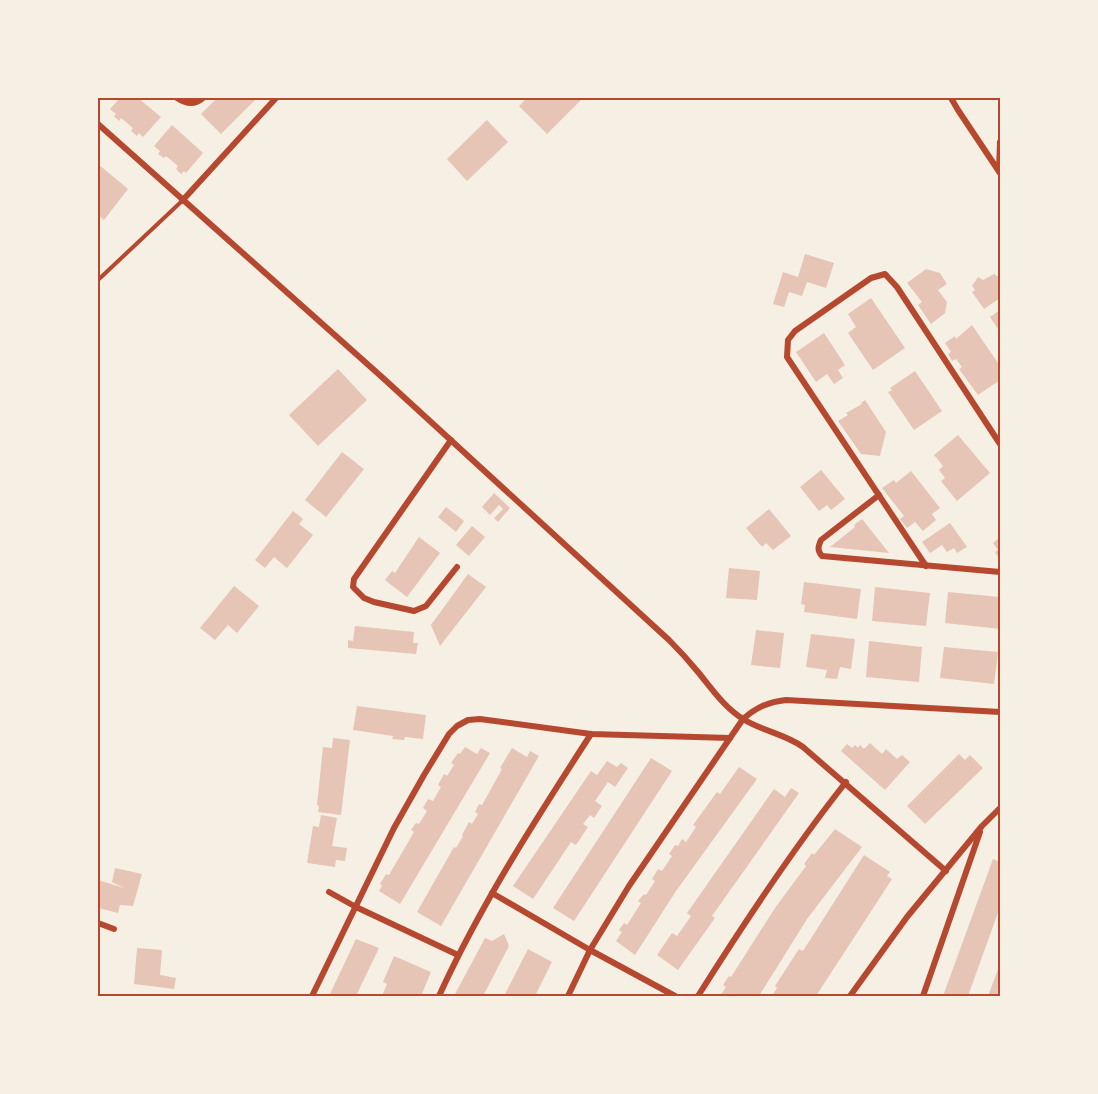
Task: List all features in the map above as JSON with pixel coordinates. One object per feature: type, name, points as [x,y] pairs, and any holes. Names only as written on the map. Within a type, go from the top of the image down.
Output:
[{"type":"street","points":[[177,98],[193,103],[203,98]]},
{"type":"street","points":[[182,201],[276,98]]},
{"type":"street","points":[[951,98],[1000,172]]},
{"type":"street","points":[[98,124],[182,201],[269,275],[669,640],[718,698],[742,719],[794,740],[946,871]]},
{"type":"street","points":[[1000,142],[1000,172]]},
{"type":"street","points":[[926,566],[787,357],[788,340],[795,331],[871,278],[885,274],[897,287],[1000,444]]},
{"type":"street","points":[[450,440],[354,579],[353,587],[374,602],[414,611],[426,606],[457,567]]},
{"type":"street","points":[[879,495],[821,540],[818,552],[822,556],[1000,572]]},
{"type":"street","points":[[568,996],[590,950],[629,886],[742,719],[755,709],[769,702],[786,700],[1000,712]]},
{"type":"street","points":[[312,996],[404,811],[444,742],[457,726],[468,720],[480,719],[591,734],[730,738]]},
{"type":"street","points":[[439,996],[458,955],[492,893],[591,734]]},
{"type":"street","points":[[698,996],[740,929],[819,816],[846,783]]},
{"type":"street","points":[[850,996],[907,917],[982,826],[1000,808]]},
{"type":"street","points":[[923,996],[982,826]]},
{"type":"street","points":[[329,891],[356,907],[458,955]]},
{"type":"street","points":[[492,893],[675,996]]},
{"type":"street","points":[[98,924],[114,929]]},
{"type":"lane","points":[[98,280],[182,201]]},
{"type":"building","points":[[120,98],[138,98],[161,117],[143,137],[139,133],[137,136],[131,131],[133,128],[121,118],[119,121],[114,116],[116,114],[110,109]]},
{"type":"building","points":[[217,98],[257,98],[221,134],[201,114]]},
{"type":"building","points":[[527,98],[583,98],[547,134],[519,106]]},
{"type":"building","points":[[487,120],[508,142],[467,181],[447,159]]},
{"type":"building","points":[[172,125],[203,153],[186,173],[184,171],[181,174],[176,169],[178,166],[166,156],[164,158],[158,154],[160,151],[154,146]]},
{"type":"building","points":[[98,164],[128,189],[104,220],[98,215]]},
{"type":"building","points":[[805,254],[834,263],[826,288],[807,282],[802,296],[789,292],[784,307],[773,304],[783,272],[798,277]]},
{"type":"building","points":[[926,269],[940,273],[947,284],[938,290],[947,302],[945,313],[931,324],[918,305],[922,302],[907,283]]},
{"type":"building","points":[[994,274],[1000,278],[1000,298],[984,309],[972,292],[975,290],[972,286],[978,277],[983,280]]},
{"type":"building","points":[[871,298],[905,348],[873,370],[848,333],[856,327],[848,314]]},
{"type":"building","points":[[1000,310],[1000,332],[990,317]]},
{"type":"building","points":[[972,325],[1000,366],[1000,380],[978,395],[959,369],[962,367],[956,359],[952,361],[948,354],[951,352],[945,343],[955,336],[956,339]]},
{"type":"building","points":[[824,333],[845,365],[838,370],[843,378],[834,384],[827,374],[816,382],[796,352]]},
{"type":"building","points":[[338,369],[367,400],[318,446],[289,415]]},
{"type":"building","points":[[915,371],[942,411],[914,430],[888,392],[892,390],[890,388]]},
{"type":"building","points":[[865,400],[886,432],[880,456],[861,454],[838,421]]},
{"type":"building","points":[[958,435],[990,473],[957,501],[941,481],[945,478],[939,470],[943,466],[934,455]]},
{"type":"building","points":[[342,452],[364,469],[326,517],[305,500]]},
{"type":"building","points":[[821,470],[845,499],[831,510],[827,505],[819,511],[800,487]]},
{"type":"building","points":[[911,471],[940,508],[932,514],[936,520],[923,531],[915,522],[907,528],[900,519],[904,516],[882,488],[894,480],[896,483]]},
{"type":"building","points":[[494,493],[510,508],[498,522],[494,518],[503,509],[499,505],[490,515],[482,507]]},
{"type":"building","points":[[446,507],[464,521],[456,532],[438,517]]},
{"type":"building","points":[[769,509],[791,536],[773,550],[766,543],[762,547],[746,528]]},
{"type":"building","points":[[293,511],[303,519],[299,524],[313,535],[287,568],[274,557],[265,568],[255,560]]},
{"type":"building","points":[[862,519],[889,553],[830,547]]},
{"type":"building","points":[[950,523],[967,547],[957,553],[954,548],[947,552],[942,545],[930,553],[922,542]]},
{"type":"building","points":[[472,526],[485,537],[469,556],[456,545]]},
{"type":"building","points":[[419,537],[440,553],[407,597],[385,580],[392,571],[395,573]]},
{"type":"building","points":[[1000,537],[999,558],[995,552],[998,550],[993,543]]},
{"type":"building","points":[[729,568],[760,571],[757,600],[726,598]]},
{"type":"building","points":[[468,574],[486,587],[440,646],[431,625]]},
{"type":"building","points":[[804,582],[861,589],[857,619],[804,612],[805,605],[801,604]]},
{"type":"building","points":[[234,586],[259,606],[237,633],[228,625],[215,640],[200,628]]},
{"type":"building","points":[[875,587],[930,593],[926,626],[872,621]]},
{"type":"building","points":[[948,592],[1000,597],[1000,629],[945,623]]},
{"type":"building","points":[[355,626],[414,632],[413,643],[418,643],[416,654],[348,648],[348,640],[353,641]]},
{"type":"building","points":[[756,630],[784,633],[780,668],[751,665]]},
{"type":"building","points":[[811,634],[855,639],[851,669],[840,667],[837,679],[825,678],[827,670],[806,667]]},
{"type":"building","points":[[869,641],[922,647],[919,682],[866,677]]},
{"type":"building","points":[[944,647],[998,652],[994,684],[940,678]]},
{"type":"building","points":[[357,706],[426,715],[423,739],[405,737],[404,740],[392,739],[393,736],[353,730]]},
{"type":"building","points":[[333,738],[350,740],[341,815],[318,812],[319,806],[317,805],[323,747],[332,748]]},
{"type":"building","points":[[870,743],[882,754],[886,749],[897,759],[902,755],[910,762],[885,790],[841,751],[847,744],[852,748],[855,745],[858,748],[860,745],[864,749]]},
{"type":"building","points":[[465,747],[477,754],[481,748],[490,753],[400,904],[379,891],[382,886],[380,884],[386,874],[389,875],[414,832],[411,830],[416,823],[419,824],[427,811],[423,808],[428,799],[433,801],[441,787],[438,785],[444,774],[447,776],[454,765],[451,763]]},
{"type":"building","points":[[512,748],[527,757],[530,751],[539,756],[441,926],[417,912],[454,847],[456,848],[463,836],[469,822],[472,824],[478,814],[475,812],[479,804],[482,805]]},
{"type":"building","points":[[959,754],[965,760],[970,755],[983,768],[925,824],[907,806]]},
{"type":"building","points":[[651,758],[672,771],[574,921],[553,908]]},
{"type":"building","points":[[607,761],[617,767],[621,763],[628,768],[615,787],[608,782],[595,801],[602,806],[594,818],[590,815],[583,824],[588,827],[576,845],[571,842],[533,899],[513,886],[591,771],[597,775]]},
{"type":"building","points":[[739,767],[757,779],[676,891],[635,955],[616,941],[622,932],[619,930],[624,923],[627,925],[641,903],[638,901],[644,894],[646,895],[655,881],[652,879],[658,869],[662,871],[672,856],[669,854],[675,845],[678,846],[682,839],[686,842],[696,827],[693,825],[717,792],[720,794]]},
{"type":"building","points":[[791,788],[799,793],[712,916],[715,918],[678,970],[657,955],[672,933],[677,936],[691,916],[687,913],[774,789],[785,797]]},
{"type":"building","points":[[321,815],[337,818],[332,846],[347,848],[345,861],[336,860],[335,867],[307,863],[313,826],[319,827]]},
{"type":"building","points":[[835,829],[862,847],[807,919],[759,996],[720,996],[726,987],[723,985],[729,976],[731,977],[775,908],[806,866],[804,864]]},
{"type":"building","points":[[864,855],[890,872],[887,876],[892,879],[816,996],[772,996],[777,988],[775,986],[799,949],[803,951]]},
{"type":"building","points":[[993,859],[1000,862],[1000,907],[968,996],[943,996]]},
{"type":"building","points":[[115,868],[142,874],[133,906],[120,905],[118,913],[98,908],[98,880],[124,888],[112,882]]},
{"type":"building","points":[[504,934],[509,946],[483,996],[454,996],[485,938],[492,941]]},
{"type":"building","points":[[356,939],[379,948],[356,996],[329,996]]},
{"type":"building","points":[[137,948],[162,950],[160,975],[176,978],[174,989],[134,984]]},
{"type":"building","points":[[528,949],[552,962],[535,996],[504,996]]},
{"type":"building","points":[[394,956],[431,972],[421,996],[382,996],[387,984],[383,982]]},
{"type":"building","points":[[1000,964],[1000,996],[988,996]]}]
